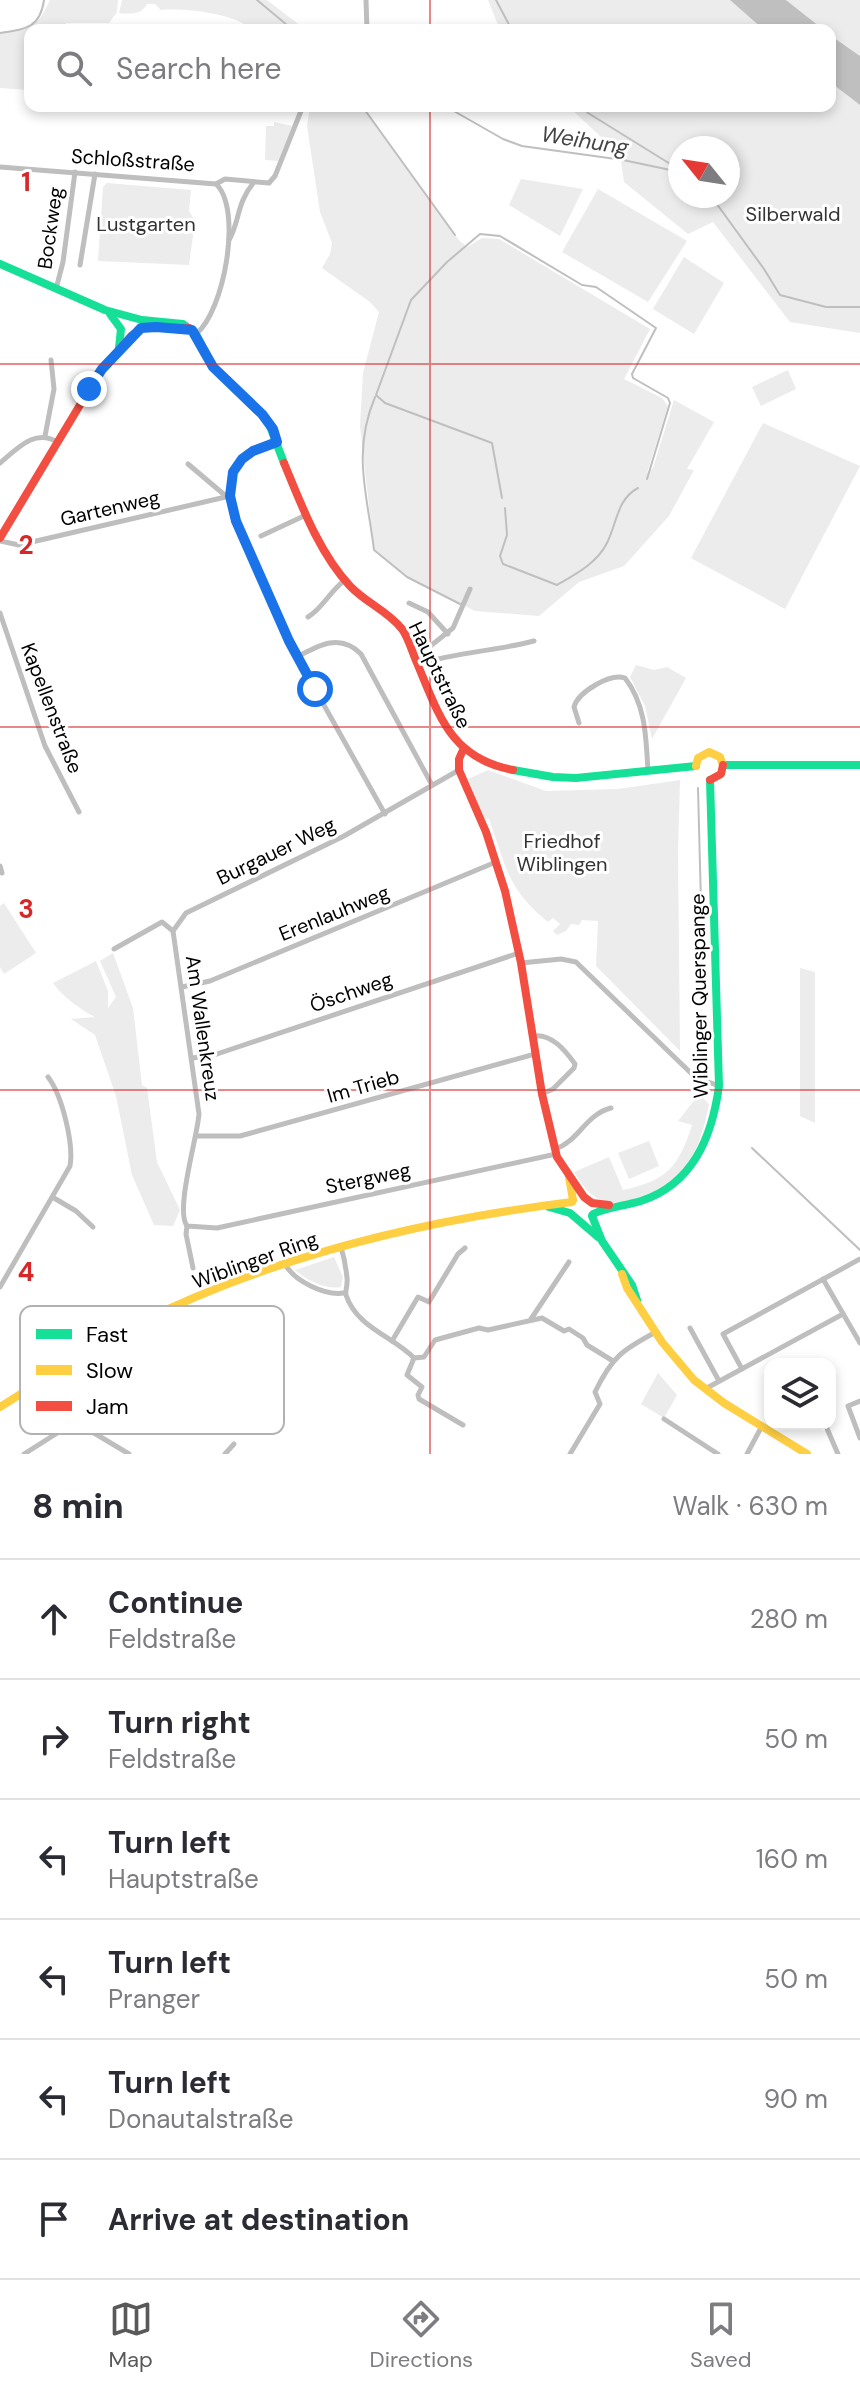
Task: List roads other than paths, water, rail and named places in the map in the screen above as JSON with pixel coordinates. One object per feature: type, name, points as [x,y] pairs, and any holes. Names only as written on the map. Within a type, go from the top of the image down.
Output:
[{"type":"main road","points":[[0,264],[105,310],[138,319],[176,322],[192,331]]},
{"type":"main road","points":[[105,310],[122,328],[136,332],[150,327],[192,331]]},
{"type":"main road","points":[[115,354],[123,319],[127,316]]},
{"type":"main road","points":[[0,539],[98,375],[136,332],[140,324],[138,319]]},
{"type":"main road","name":"Hauptstraße","points":[[192,331],[220,376],[262,414],[273,429],[306,515],[345,580],[397,623],[408,638],[441,719],[466,752]]},
{"type":"main road","points":[[696,766],[553,777],[498,767],[466,752],[459,759],[459,770],[507,897],[542,1094],[556,1152],[568,1175],[588,1200],[602,1241],[678,1363],[705,1389],[807,1454]]},
{"type":"main road","points":[[709,752],[720,757],[723,765],[721,774],[710,780],[702,777],[696,766],[698,758],[709,752]]},
{"type":"main road","points":[[723,765],[860,765]]},
{"type":"main road","name":"Wiblinger Querspange","points":[[582,1221],[668,1188],[690,1171],[711,1133],[719,1086],[710,780]]},
{"type":"main road","points":[[568,1175],[573,1201],[570,1213]]},
{"type":"main road","name":"Wiblinger Querspange","points":[[588,1200],[617,1206]]},
{"type":"main road","name":"Wiblinger Ring","points":[[175,1306],[285,1264],[341,1247],[491,1212],[588,1200]]},
{"type":"main road","name":"Wiblinger Ring","points":[[544,1205],[570,1213],[582,1221]]},
{"type":"main road","points":[[582,1221],[602,1241]]},
{"type":"main road","name":"Wiblinger Ring","points":[[0,1407],[20,1394]]},
{"type":"street","points":[[366,0],[367,24]]},
{"type":"street","points":[[228,240],[240,203],[254,182],[269,183],[273,180],[301,112]]},
{"type":"street","name":"Schloßstraße","points":[[0,167],[216,184],[225,179],[254,182]]},
{"type":"street","name":"Bockweg","points":[[56,289],[75,172]]},
{"type":"street","points":[[80,265],[95,174]]},
{"type":"street","name":"Schloßstraße","points":[[192,331],[206,323],[218,300],[228,240],[225,196],[216,184]]},
{"type":"street","points":[[45,436],[54,389],[51,360]]},
{"type":"street","points":[[0,463],[25,443],[45,436],[57,442]]},
{"type":"street","points":[[277,442],[242,459],[233,472],[228,496],[236,521],[297,657],[385,814]]},
{"type":"street","points":[[188,464],[228,496]]},
{"type":"street","name":"Gartenweg","points":[[0,539],[18,545],[228,496]]},
{"type":"street","points":[[261,536],[306,515]]},
{"type":"street","points":[[308,617],[318,612],[325,599],[345,580]]},
{"type":"street","points":[[432,660],[428,648],[448,634],[470,589]]},
{"type":"street","points":[[409,603],[428,612],[448,634]]},
{"type":"street","name":"Kapellenstraße","points":[[0,613],[45,746],[79,812]]},
{"type":"street","points":[[297,657],[330,642],[338,641],[354,647],[361,654],[432,785]]},
{"type":"street","points":[[419,664],[453,654],[534,641]]},
{"type":"street","points":[[579,723],[574,707],[580,695],[616,676],[625,678],[636,695],[643,715],[648,771]]},
{"type":"street","name":"Burgauer Weg","points":[[173,931],[186,913],[385,814],[459,770]]},
{"type":"street","name":"Erenlauhweg","points":[[182,987],[217,978],[496,862]]},
{"type":"street","points":[[114,949],[162,922],[173,931]]},
{"type":"street","name":"Am Wallenkreuz","points":[[173,931],[198,1094],[197,1136],[183,1197],[186,1224]]},
{"type":"street","name":"Öschweg","points":[[193,1058],[217,1054],[520,958],[564,959],[578,963],[695,1077],[719,1086]]},
{"type":"street","points":[[533,1036],[550,1038],[575,1064],[553,1089],[542,1094]]},
{"type":"street","name":"Im Trieb","points":[[197,1136],[240,1136],[535,1054]]},
{"type":"street","points":[[0,1287],[68,1172],[72,1150],[58,1093],[48,1077]]},
{"type":"street","points":[[556,1152],[598,1111],[611,1108]]},
{"type":"street","name":"Stergweg","points":[[186,1224],[217,1228],[556,1152]]},
{"type":"street","points":[[54,1198],[93,1227]]},
{"type":"street","points":[[186,1224],[193,1268]]},
{"type":"street","points":[[341,1247],[347,1276],[344,1293],[366,1324],[407,1350],[414,1358]]},
{"type":"street","points":[[392,1341],[418,1297],[429,1302],[458,1254],[465,1248]]},
{"type":"street","points":[[742,1369],[723,1334],[860,1259]]},
{"type":"street","points":[[530,1320],[569,1262]]},
{"type":"street","points":[[285,1264],[301,1280],[329,1293],[344,1293]]},
{"type":"street","points":[[823,1279],[860,1343]]},
{"type":"street","points":[[705,1389],[843,1314]]},
{"type":"street","points":[[414,1358],[424,1357],[435,1340],[479,1328],[542,1318],[564,1331],[569,1329],[613,1361]]},
{"type":"street","points":[[690,1328],[719,1381]]},
{"type":"street","points":[[570,1454],[600,1404],[595,1392],[613,1361],[622,1351],[656,1332]]},
{"type":"street","points":[[414,1358],[407,1375],[422,1387],[419,1399],[463,1425]]},
{"type":"street","points":[[860,1401],[848,1406],[860,1438]]},
{"type":"street","points":[[664,1419],[718,1454]]},
{"type":"street","points":[[747,1454],[762,1426]]},
{"type":"street","points":[[828,1430],[838,1454]]},
{"type":"street","points":[[24,1454],[54,1434]]},
{"type":"street","points":[[96,1434],[129,1454]]},
{"type":"street","points":[[225,1454],[234,1444]]},
{"type":"waterway","name":"Weihung","points":[[32,24],[39,16],[44,0]]},
{"type":"waterway","name":"Weihung","points":[[257,0],[286,24]]},
{"type":"waterway","points":[[496,0],[509,24]]},
{"type":"waterway","name":"Weihung","points":[[0,33],[24,28]]},
{"type":"waterway","points":[[366,112],[455,235]]},
{"type":"waterway","name":"Weihung","points":[[456,112],[503,139],[522,146],[668,169]]},
{"type":"waterway","points":[[587,112],[668,163]]},
{"type":"waterway","name":"Weihung","points":[[720,208],[780,295],[826,307],[860,307]]},
{"type":"waterway","points":[[502,498],[492,443],[385,403],[376,395],[411,300],[447,262],[480,234],[500,236],[582,285],[596,287],[656,328],[632,374],[633,378],[668,398],[670,403],[647,479]]},
{"type":"waterway","points":[[375,397],[364,436],[363,455],[374,550],[407,577],[460,604]]},
{"type":"waterway","points":[[505,508],[507,535],[500,556],[503,564],[557,585],[598,556],[607,543],[626,498],[638,488]]},
{"type":"waterway","points":[[698,788],[702,942]]},
{"type":"waterway","points":[[752,1148],[860,1250]]},
{"type":"park label","name":"Silberwald","points":[[793,214]]},
{"type":"park label","name":"Lustgarten","points":[[146,224]]},
{"type":"park label","name":"Friedhof Wiblingen","points":[[562,852]]}]
